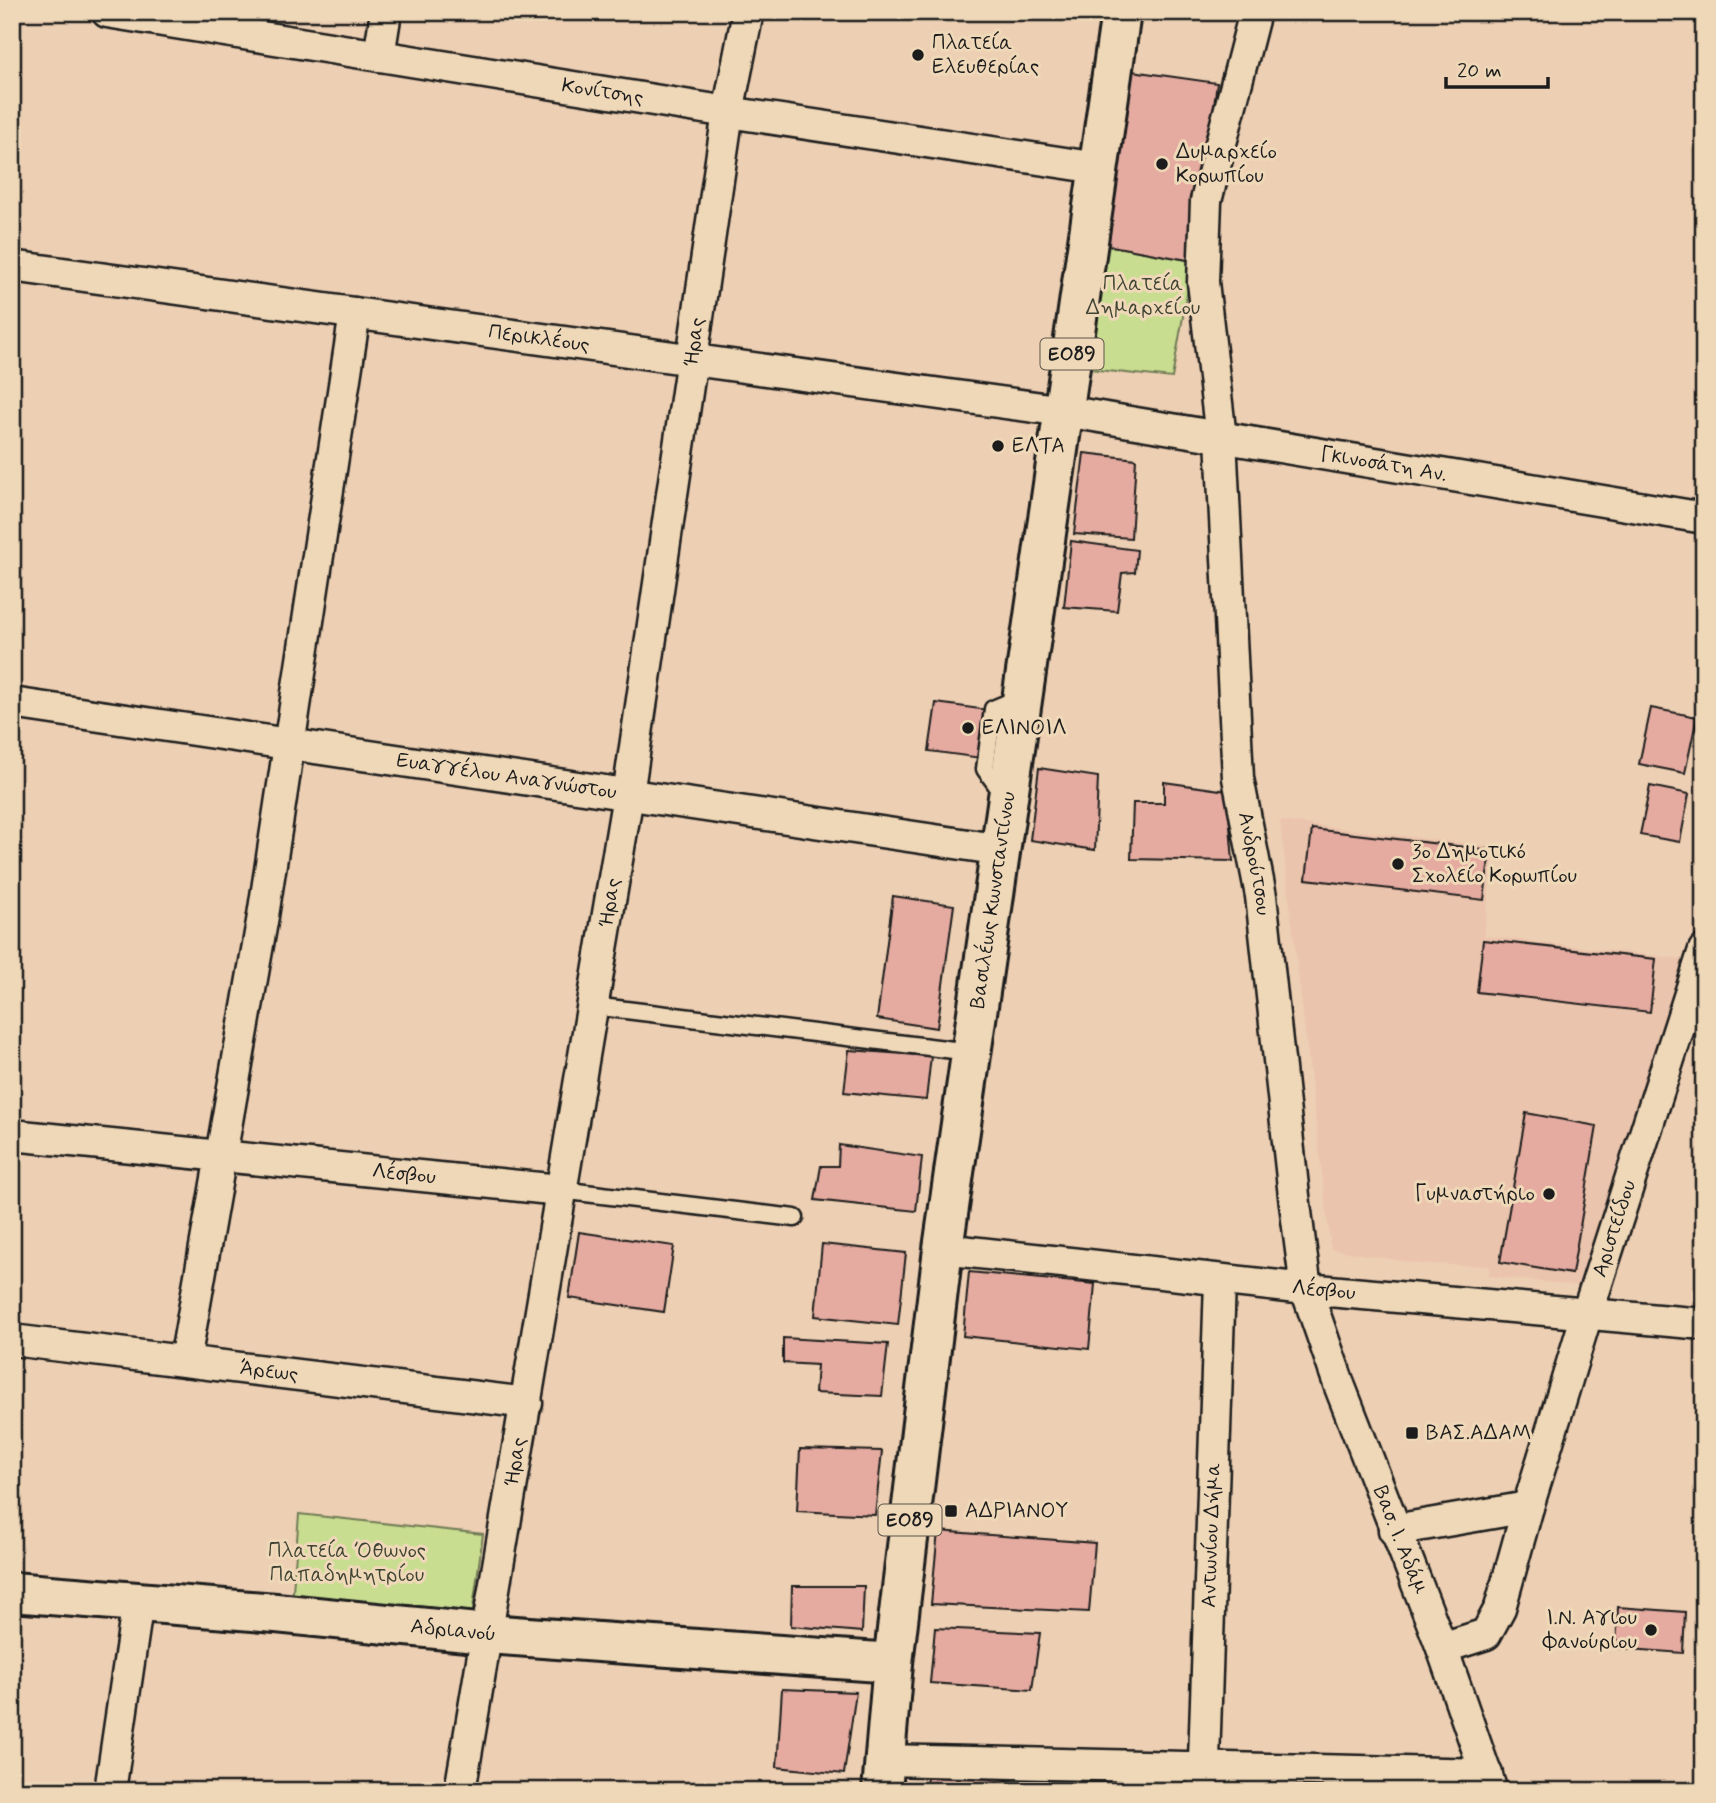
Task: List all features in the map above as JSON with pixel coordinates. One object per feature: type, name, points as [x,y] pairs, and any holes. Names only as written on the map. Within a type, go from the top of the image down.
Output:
[{"type":"main road","name":"Βασιλέως Κωνσταντίνου","points":[[883,1775],[893,1662],[943,1249],[1121,12]]},
{"type":"main road","name":"Αδριανού","points":[[12,1592],[138,1601],[487,1634],[893,1662]]},
{"type":"street","name":"Κονίτσης","points":[[107,12],[728,112],[1098,168]]},
{"type":"street","points":[[379,56],[386,12]]},
{"type":"street","name":"Ήρας","points":[[460,1791],[628,795],[728,112],[748,12]]},
{"type":"street","name":"Ανδρούτσου","points":[[1255,12],[1206,201],[1203,282],[1221,438],[1238,778],[1261,896],[1306,1289]]},
{"type":"street","name":"Περικλέους","points":[[12,266],[1064,411]]},
{"type":"street","points":[[185,1362],[263,916],[355,313]]},
{"type":"street","name":"Γκινοσάτη Αν.","points":[[1064,411],[1704,518]]},
{"type":"street","name":"Ευαγγέλου Αναγνώστου","points":[[12,704],[1002,849]]},
{"type":"street","name":"Αριστείδου","points":[[1442,1648],[1478,1638],[1486,1634],[1495,1622],[1587,1314],[1704,950]]},
{"type":"street","name":"Λέσβου","points":[[12,1135],[560,1189]]},
{"type":"street","name":"Λέσβου","points":[[943,1249],[1220,1281],[1704,1324]]},
{"type":"street","name":"Αντωνίου Δήμα","points":[[1203,1780],[1220,1281]]},
{"type":"street","name":"Βασ. Ι. Αδάμ","points":[[1306,1289],[1394,1530],[1442,1648],[1489,1782]]},
{"type":"street","name":"Άρεως","points":[[12,1340],[527,1403]]},
{"type":"street","points":[[1394,1530],[1528,1507]]},
{"type":"street","points":[[110,1791],[138,1601]]},
{"type":"street","points":[[883,1775],[1489,1782]]},
{"type":"lane","points":[[593,1006],[970,1052]]},
{"type":"lane","name":"Λέσβου","points":[[560,1189],[795,1218]]},
{"type":"shaded area","points":[[1280,821],[1494,847],[1484,936],[1683,959],[1581,1286],[1489,1276],[1489,1266],[1420,1264],[1331,1249]]},
{"type":"green space","name":"Πλατεία Δημαρχείου","points":[[1106,245],[1193,261],[1172,378],[1090,369]]},
{"type":"green space","name":"Πλατεία Όθωνος Παπαδημητρίου","points":[[299,1514],[483,1534],[472,1616],[292,1604]]},
{"type":"building","name":"Δυμαρχείο Κορωπίου","points":[[1132,71],[1217,83],[1193,261],[1106,245]]},
{"type":"building","points":[[1084,453],[1136,459],[1131,538],[1074,534]]},
{"type":"building","points":[[1071,541],[1137,550],[1135,572],[1122,573],[1117,611],[1064,607]]},
{"type":"building","points":[[936,703],[988,710],[981,758],[929,751]]},
{"type":"building","points":[[1651,708],[1697,717],[1685,773],[1639,764]]},
{"type":"building","points":[[1039,768],[1098,777],[1095,850],[1030,840]]},
{"type":"building","points":[[1164,782],[1227,791],[1233,861],[1131,859],[1133,803],[1164,803]]},
{"type":"building","points":[[1650,786],[1689,794],[1680,842],[1640,835]]},
{"type":"building","name":"3ο Δημοτικό Σχολείο Κορωπίου","points":[[1312,829],[1490,850],[1484,900],[1306,879]]},
{"type":"building","points":[[893,896],[954,905],[937,1028],[877,1019]]},
{"type":"building","points":[[1483,940],[1656,959],[1650,1012],[1477,992]]},
{"type":"building","points":[[849,1050],[931,1056],[926,1100],[844,1092]]},
{"type":"building","name":"Γυμναστήριο","points":[[1526,1113],[1597,1126],[1572,1274],[1500,1262]]},
{"type":"building","points":[[839,1145],[922,1157],[916,1211],[815,1200],[821,1166],[838,1166]]},
{"type":"building","points":[[579,1232],[674,1246],[664,1312],[569,1298]]},
{"type":"building","points":[[822,1244],[906,1253],[898,1325],[815,1316]]},
{"type":"building","points":[[969,1272],[1095,1284],[1089,1349],[963,1336]]},
{"type":"building","points":[[783,1338],[888,1344],[882,1396],[815,1393],[817,1365],[783,1363]]},
{"type":"building","points":[[800,1449],[882,1451],[875,1515],[797,1511]]},
{"type":"building","points":[[938,1531],[1095,1543],[1089,1612],[931,1604]]},
{"type":"building","points":[[792,1586],[864,1586],[862,1632],[791,1626]]},
{"type":"building","name":"Ι.Ν. Αγιου Φανούριου","points":[[1618,1607],[1685,1612],[1683,1653],[1616,1648]]},
{"type":"building","points":[[935,1628],[1040,1633],[1032,1690],[930,1683]]},
{"type":"building","points":[[782,1689],[856,1692],[844,1774],[777,1767]]},
{"type":"building","points":[[927,1774],[1031,1783],[1030,1791],[926,1791]]},
{"type":"place","name":"Πλατεία Ελευθερίας","points":[[918,55]]},
{"type":"place","name":"Δυμαρχείο Κορωπίου","points":[[1162,164]]},
{"type":"place","name":"ΕΛΤΑ","points":[[998,446]]},
{"type":"place","name":"ΕΛΙΝΟΙΛ","points":[[968,728]]},
{"type":"place","name":"3ο Δημοτικό Σχολείο Κορωπίου","points":[[1398,864]]},
{"type":"place","name":"Γυμναστήριο","points":[[1549,1194]]},
{"type":"place","name":"ΒΑΣ.ΑΔΑΜ","points":[[1412,1433]]},
{"type":"place","name":"ΑΔΡΙΑΝΟΥ","points":[[951,1511]]},
{"type":"place","name":"Ι.Ν. Αγιου Φανούριου","points":[[1651,1630]]}]
